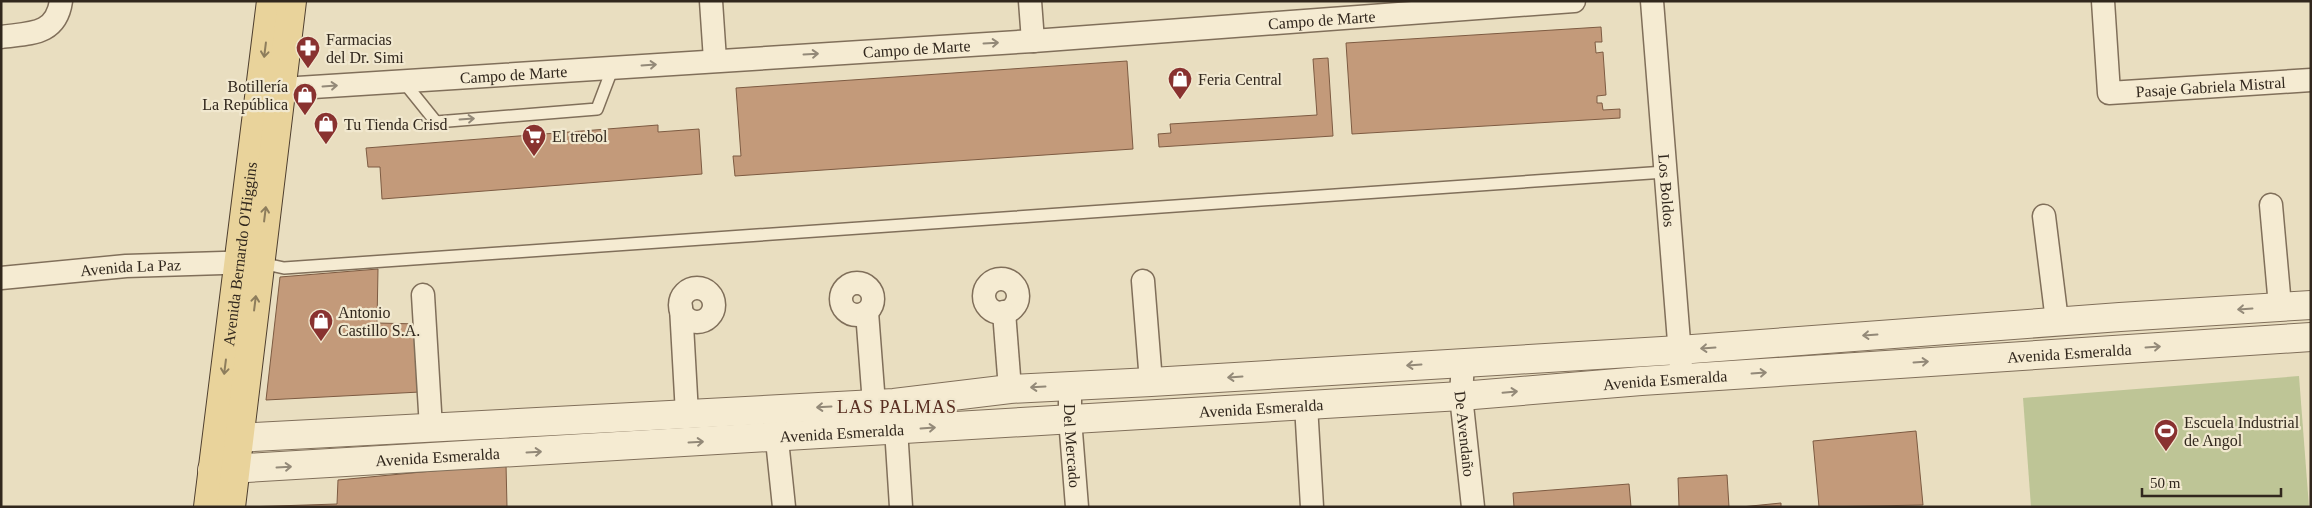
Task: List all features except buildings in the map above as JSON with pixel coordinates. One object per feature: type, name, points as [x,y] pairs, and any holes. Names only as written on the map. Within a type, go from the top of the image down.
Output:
[{"type":"main road","name":"Avenida Bernardo O'Higgins","points":[[208,507],[224,470],[228,438],[270,90],[271,1]]},
{"type":"main road","name":"Avenida Bernardo O'Higgins","points":[[270,90],[292,1]]},
{"type":"main road","name":"Avenida Bernardo O'Higgins","points":[[224,470],[231,507]]},
{"type":"street","points":[[1,37],[40,32],[56,17],[61,1]]},
{"type":"street","points":[[711,1],[715,60]]},
{"type":"street","points":[[1030,1],[1033,41]]},
{"type":"street","name":"Campo de Marte","points":[[270,90],[1033,41],[1330,11],[1574,1]]},
{"type":"street","name":"Los Boldos","points":[[1652,1],[1678,350],[1682,378]]},
{"type":"street","name":"Pasaje Gabriela Mistral","points":[[2103,1],[2109,93],[2311,80]]},
{"type":"street","points":[[2271,205],[2284,338]]},
{"type":"street","points":[[2044,216],[2057,322]]},
{"type":"street","name":"Avenida La Paz","points":[[1,278],[126,266],[249,262]]},
{"type":"street","points":[[1143,281],[1151,382]]},
{"type":"street","points":[[423,295],[431,428]]},
{"type":"street","name":"Avenida Esmeralda","points":[[228,438],[884,404],[1010,389],[1678,350],[2280,306],[2311,306]]},
{"type":"street","points":[[681,307],[687,414]]},
{"type":"street","points":[[867,312],[884,404],[896,430],[901,507]]},
{"type":"street","points":[[1004,312],[1010,389]]},
{"type":"street","name":"Avenida Esmeralda","points":[[224,470],[1461,396],[1682,378],[2311,337]]},
{"type":"street","name":"De Avendaño","points":[[1463,362],[1461,396],[1473,507]]},
{"type":"street","points":[[1312,507],[1316,405],[1325,371]]},
{"type":"street","points":[[1278,374],[1278,407]]},
{"type":"street","name":"Del Mercado","points":[[1070,386],[1070,420],[1077,507]]},
{"type":"street","points":[[774,410],[784,507]]},
{"type":"lane","points":[[403,81],[436,122],[597,109],[613,67]]},
{"type":"lane","points":[[249,262],[284,268],[1665,172]]},
{"type":"green space","name":"Escuela Industrial de Angol","points":[[2299,376],[2309,507],[2031,507],[2023,398]]},
{"type":"place","name":"Farmacias del Dr. Simi","points":[[308,69]]},
{"type":"place","name":"Feria Central","points":[[1180,100]]},
{"type":"place","name":"Botillería La República","points":[[305,116]]},
{"type":"place","name":"Tu Tienda Crisd","points":[[326,145]]},
{"type":"place","name":"El trebol","points":[[534,157]]},
{"type":"place","name":"Antonio Castillo S.A.","points":[[321,342]]},
{"type":"place","name":"Escuela Industrial de Angol","points":[[2166,452]]},
{"type":"district","name":"LAS PALMAS","points":[[897,407]]}]
